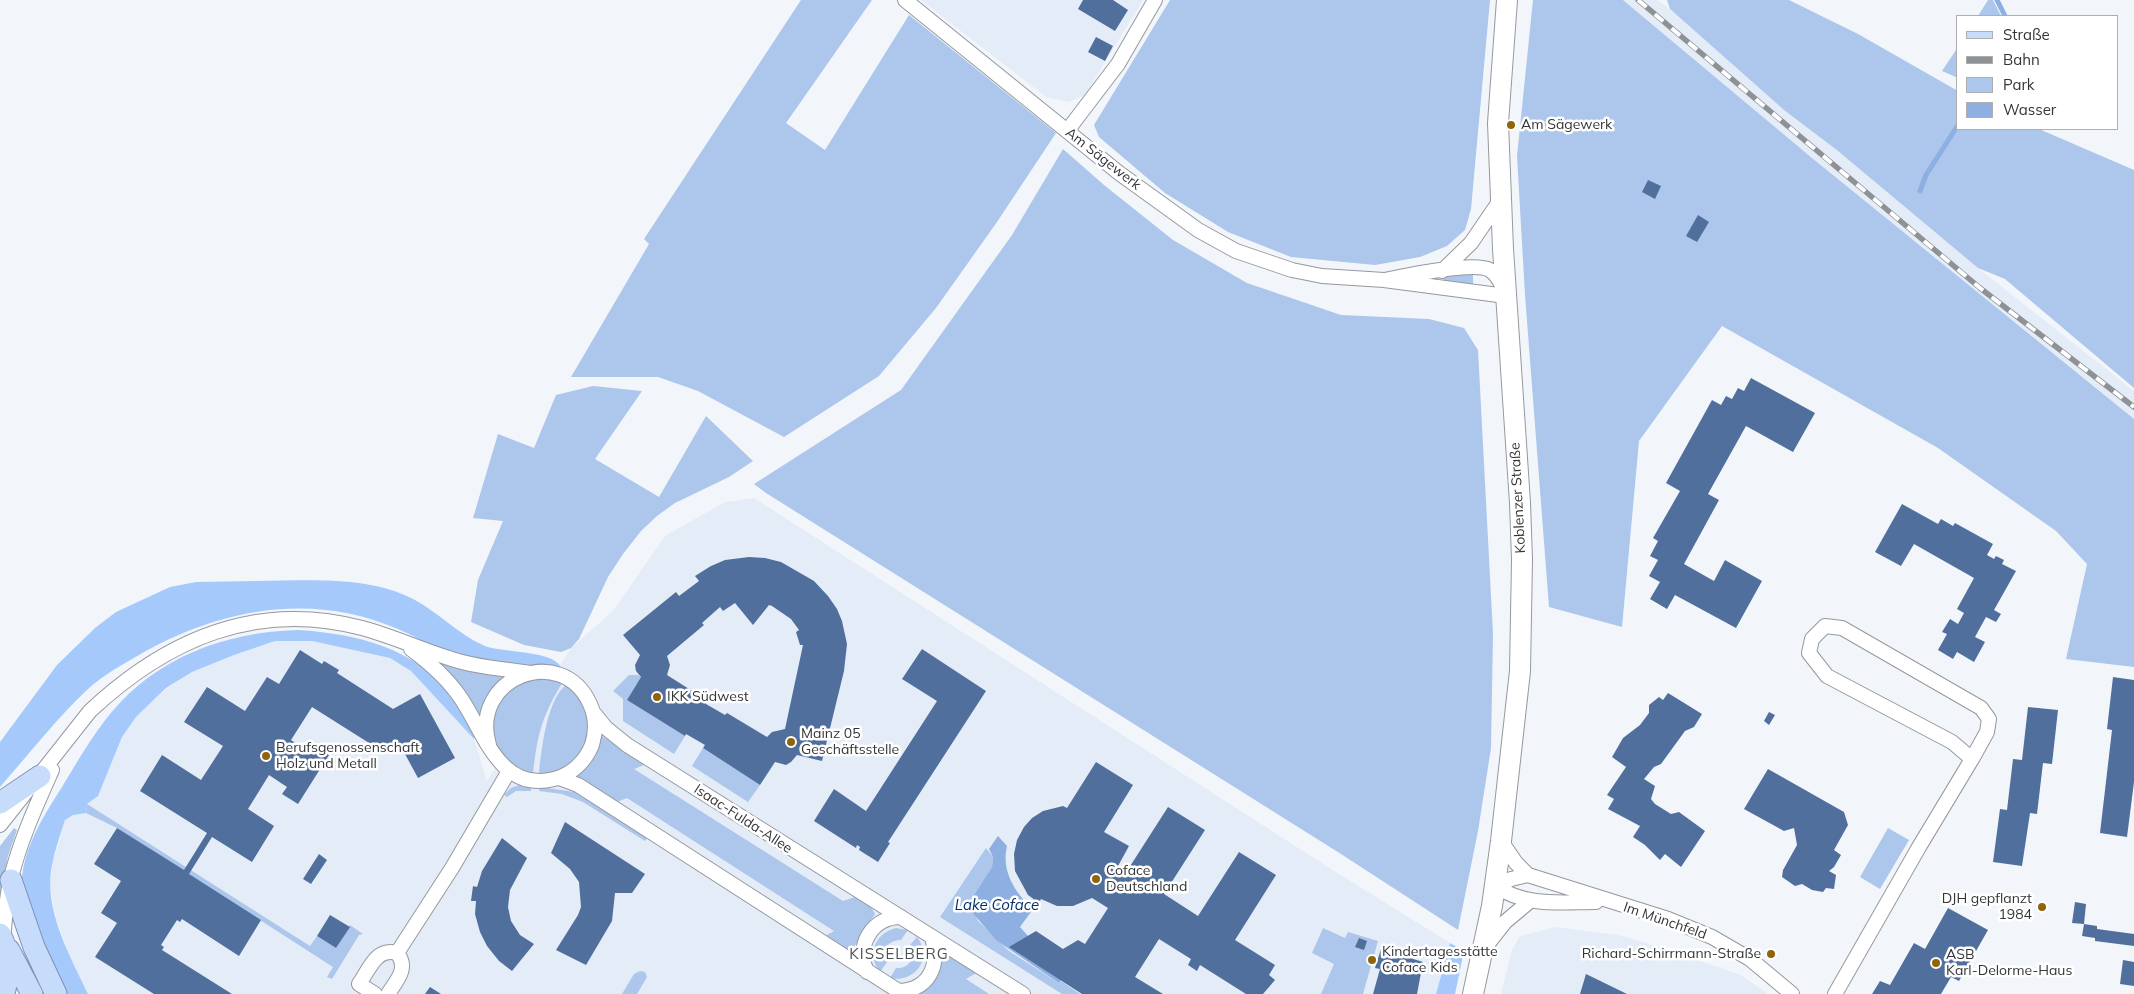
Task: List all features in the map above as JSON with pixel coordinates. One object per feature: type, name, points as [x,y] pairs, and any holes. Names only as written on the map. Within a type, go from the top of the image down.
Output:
[{"type":"main road","name":"Koblenzer Straße","points":[[1473,994],[1495,886],[1520,671],[1522,560],[1498,123],[1507,0]]},
{"type":"main road","points":[[0,803],[40,776]]},
{"type":"main road","points":[[11,880],[34,947],[56,994]]},
{"type":"main road","points":[[3,939],[8,968],[4,994]]},
{"type":"main road","points":[[3,939],[32,994]]},
{"type":"street","name":"Am Sägewerk","points":[[905,0],[1165,208],[1198,230],[1236,251],[1292,270],[1322,276],[1384,280],[1506,296]]},
{"type":"street","points":[[1067,131],[1118,64],[1155,0]]},
{"type":"street","points":[[1441,271],[1450,265],[1472,243],[1501,198]]},
{"type":"street","name":"Am Sägewerk","points":[[1384,280],[1441,271],[1484,268],[1498,278],[1506,296]]},
{"type":"street","name":"Isaac-Fulda-Allee","points":[[0,825],[59,753],[90,711],[121,684],[164,654],[206,635],[253,622],[291,619],[347,625],[464,663],[530,673],[547,672],[569,680],[584,694],[593,712],[606,728],[626,745],[1023,994]]},
{"type":"street","points":[[1835,994],[1972,759],[1987,732],[1989,719],[1981,708],[1842,628],[1825,626],[1812,639],[1809,652],[1827,676],[1952,742],[1972,759]]},
{"type":"street","name":"Isaac-Fulda-Allee","points":[[401,641],[435,668],[452,686],[497,759],[509,771],[521,777],[534,781],[559,778],[573,770],[588,754],[594,733],[593,712]]},
{"type":"street","name":"Isaac-Fulda-Allee","points":[[489,745],[486,723],[492,702],[497,693],[510,681],[530,673]]},
{"type":"street","name":"Isaac-Fulda-Allee","points":[[3,939],[11,880],[23,838],[59,753]]},
{"type":"street","points":[[397,952],[457,860],[509,771]]},
{"type":"street","name":"Isaac-Fulda-Allee","points":[[559,778],[578,785],[867,972],[901,992],[916,986],[930,974],[936,956],[932,938]]},
{"type":"street","points":[[1501,841],[1516,863],[1528,876]]},
{"type":"street","points":[[1495,886],[1511,879],[1528,876]]},
{"type":"street","name":"Im Münchfeld","points":[[1528,876],[1668,919],[1712,937],[1750,959],[1792,994]]},
{"type":"street","name":"Im Münchfeld","points":[[1495,886],[1510,895],[1530,901],[1609,902]]},
{"type":"street","points":[[1483,950],[1505,922],[1530,901]]},
{"type":"street","points":[[867,972],[862,954],[863,945],[869,933],[883,921],[901,918]]},
{"type":"street","points":[[375,994],[359,984],[376,957],[385,952],[397,952]]},
{"type":"street","points":[[388,994],[403,969],[397,952]]},
{"type":"shaded area","points":[[921,0],[1143,0],[1085,95],[1069,102],[1046,97]]},
{"type":"shaded area","points":[[1623,0],[1657,0],[1670,9],[1784,110],[1838,151],[1978,268],[2134,391],[2134,419],[1812,158]]},
{"type":"shaded area","name":"KISSELBERG","points":[[754,498],[1331,869],[1450,943],[1436,994],[88,994],[70,957],[56,918],[50,887],[52,866],[65,820],[98,796],[122,737],[136,717],[166,689],[192,672],[275,641],[312,641],[390,658],[411,671],[474,739],[487,781],[571,648],[613,611],[665,536],[725,502]]},
{"type":"shaded area","points":[[317,580],[378,586],[397,592],[415,600],[466,636],[485,646],[538,655],[556,662],[561,667],[552,668],[475,659],[439,649],[398,629],[365,617],[332,611],[299,608],[266,610],[233,617],[201,626],[169,639],[100,679],[65,712],[0,787],[0,742],[57,665],[95,628],[116,612],[170,587],[196,582]]},
{"type":"shaded area","points":[[298,630],[342,635],[363,640],[383,646],[402,655],[437,679],[453,696],[476,736],[474,739],[411,671],[390,658],[312,641],[275,641],[192,672],[166,688],[136,717],[122,737],[98,796],[87,804],[86,813],[73,815],[65,820],[61,831],[52,865],[51,898],[66,948],[88,994],[66,994],[22,895],[22,880],[24,866],[33,838],[47,811],[85,749],[110,714],[129,694],[149,677],[171,663],[194,651],[219,642],[244,636]]},
{"type":"shaded area","points":[[1556,927],[1619,935],[1672,951],[1741,975],[1768,994],[1501,994],[1512,950],[1520,936]]},
{"type":"shaded area","points":[[1450,943],[1464,951],[1455,994],[1436,994]]},
{"type":"green space","points":[[801,0],[872,0],[786,123],[825,150],[909,15],[1056,133],[997,222],[936,308],[879,376],[784,437],[698,391],[658,377],[571,377],[649,244],[644,239]]},
{"type":"green space","points":[[1170,0],[1490,0],[1471,209],[1465,230],[1447,246],[1420,257],[1375,265],[1291,257],[1228,232],[1165,193],[1099,137],[1094,125]]},
{"type":"green space","points":[[1533,0],[1623,0],[1812,158],[2134,419],[2134,667],[2066,659],[2087,564],[2056,531],[1938,448],[1722,326],[1639,441],[1622,627],[1549,607],[1525,295],[1517,156]]},
{"type":"green space","points":[[1667,0],[1789,0],[1858,34],[1956,90],[1956,130],[2041,130],[2134,170],[2134,388],[2005,279],[1978,268],[1838,151],[1784,110],[1670,9]]},
{"type":"green space","points":[[1988,0],[1993,0],[2000,15],[1979,15]]},
{"type":"green space","points":[[1956,50],[1956,77],[1942,71]]},
{"type":"green space","points":[[1063,149],[1104,185],[1173,240],[1247,283],[1341,315],[1429,319],[1464,328],[1478,350],[1493,634],[1491,748],[1478,831],[1458,930],[1341,854],[754,484],[901,390],[1012,235]]},
{"type":"green space","points":[[1473,274],[1473,284],[1444,281],[1443,277]]},
{"type":"green space","points":[[593,386],[642,391],[595,459],[659,497],[706,416],[753,461],[729,477],[675,503],[641,531],[608,577],[579,639],[571,648],[561,652],[524,645],[471,622],[478,580],[503,521],[473,518],[498,434],[534,448],[556,395]]},
{"type":"green space","points":[[439,660],[507,675],[490,694],[484,705],[481,718],[436,662]]},
{"type":"green space","points":[[629,675],[641,677],[627,700],[685,736],[674,754],[623,721],[623,699],[613,691]]},
{"type":"green space","points":[[543,678],[560,682],[561,685],[544,718],[536,749],[533,774],[518,768],[506,759],[498,747],[493,734],[493,721],[496,707],[504,695],[517,684]]},
{"type":"green space","points":[[566,685],[583,706],[587,718],[588,730],[586,741],[572,762],[558,771],[541,775],[539,773],[541,752],[546,726],[554,702],[559,692]]},
{"type":"green space","points":[[600,735],[649,763],[634,769],[843,901],[858,896],[868,902],[875,914],[849,955],[823,937],[834,931],[627,798],[612,804],[574,777]]},
{"type":"green space","points":[[703,748],[760,785],[748,802],[692,766]]},
{"type":"green space","points":[[519,785],[531,786],[531,791],[516,791],[507,797],[504,795],[511,788]]},
{"type":"green space","points":[[540,787],[575,792],[648,837],[645,841],[583,802],[562,794],[539,791]]},
{"type":"green space","points":[[87,804],[310,946],[317,936],[336,948],[350,925],[363,934],[359,935],[332,979],[327,977],[333,967],[117,828],[86,813]]},
{"type":"green space","points":[[14,828],[17,830],[8,856],[0,899],[0,846]]},
{"type":"green space","points":[[1888,828],[1909,840],[1880,889],[1860,877]]},
{"type":"green space","points":[[986,848],[993,857],[992,867],[970,901],[978,921],[1009,951],[1080,994],[1062,994],[940,917]]},
{"type":"green space","points":[[896,928],[908,930],[901,940],[896,940],[887,946],[885,958],[887,962],[880,972],[874,959],[875,945],[883,935]]},
{"type":"green space","points":[[1323,928],[1345,938],[1348,932],[1378,941],[1363,994],[1321,994],[1334,964],[1312,953]]},
{"type":"green space","points":[[917,937],[922,945],[923,953],[919,967],[907,977],[899,979],[890,978],[896,968],[905,967],[912,958],[910,945]]},
{"type":"green space","points":[[948,953],[978,972],[966,979],[989,994],[921,994]]},
{"type":"green space","points":[[640,971],[645,972],[647,977],[637,994],[622,994],[634,974]]},
{"type":"water","name":"Lake Coface","points":[[998,836],[1007,846],[1006,864],[1011,881],[1020,896],[1033,909],[1020,927],[1028,936],[1071,965],[1059,983],[996,940],[971,911],[970,901],[992,867],[993,857],[989,849]]},
{"type":"building","points":[[1083,0],[1113,0],[1128,10],[1115,31],[1078,9]]},
{"type":"building","points":[[1096,37],[1113,46],[1105,61],[1088,52]]},
{"type":"building","points":[[1648,180],[1661,186],[1655,199],[1642,192]]},
{"type":"building","points":[[1698,215],[1709,222],[1697,242],[1686,236]]},
{"type":"building","points":[[1751,378],[1815,413],[1793,452],[1746,426],[1708,494],[1719,500],[1684,564],[1714,581],[1725,560],[1762,581],[1736,628],[1675,595],[1667,609],[1650,599],[1660,582],[1649,576],[1658,560],[1650,556],[1658,541],[1653,538],[1680,491],[1666,483],[1712,400],[1721,405],[1726,396],[1732,399],[1738,388],[1744,391]]},
{"type":"building","points":[[1902,504],[1938,524],[1941,519],[1953,526],[1955,523],[1993,544],[1987,555],[1994,559],[1996,556],[2004,560],[2002,564],[2016,571],[1994,610],[2001,614],[1996,622],[1986,617],[1975,637],[1985,642],[1974,662],[1957,652],[1953,659],[1938,650],[1947,634],[1942,632],[1950,619],[1958,624],[1964,613],[1957,609],[1974,578],[1914,544],[1901,566],[1875,552]]},
{"type":"building","points":[[749,557],[765,558],[781,562],[814,581],[837,609],[842,621],[847,644],[844,671],[822,761],[797,755],[786,765],[775,762],[760,785],[703,748],[705,745],[686,734],[685,736],[627,700],[641,677],[636,671],[635,665],[640,655],[623,635],[676,592],[679,596],[699,581],[695,576],[725,560]],"holes":[[[735,603],[753,625],[769,605],[772,606],[791,619],[799,630],[796,632],[800,645],[803,645],[785,729],[772,732],[767,737],[727,713],[725,715],[706,704],[708,701],[667,675],[670,665],[667,656],[704,625],[702,623],[720,607],[723,611]]]},
{"type":"building","points":[[922,649],[986,691],[888,842],[890,843],[878,862],[859,850],[860,847],[857,845],[856,848],[814,821],[834,789],[866,811],[937,701],[902,679]]},
{"type":"building","name":"Berufsgenossenschaft Holz und Metall","points":[[300,650],[322,664],[324,661],[339,670],[337,673],[393,709],[420,694],[455,758],[418,778],[399,743],[393,752],[380,744],[377,748],[312,707],[291,740],[309,752],[313,745],[329,755],[298,804],[282,794],[287,787],[269,775],[248,809],[274,826],[252,862],[212,837],[189,874],[261,920],[239,956],[182,919],[180,922],[177,920],[161,945],[164,947],[162,950],[232,994],[154,994],[95,957],[117,923],[101,913],[121,881],[94,864],[117,828],[184,870],[207,833],[140,791],[162,755],[201,780],[223,746],[184,722],[207,687],[245,711],[267,677],[279,684]]},
{"type":"building","points":[[2113,677],[2134,680],[2134,782],[2127,837],[2100,833],[2112,730],[2107,729]]},
{"type":"building","points":[[1668,693],[1702,714],[1694,727],[1685,731],[1661,764],[1654,767],[1644,779],[1655,786],[1651,799],[1655,804],[1671,814],[1679,812],[1705,831],[1681,867],[1665,854],[1660,860],[1645,845],[1633,837],[1640,826],[1608,809],[1614,799],[1607,795],[1626,767],[1612,757],[1623,738],[1640,725],[1649,713],[1649,705],[1659,697],[1663,700]]},
{"type":"building","points":[[2028,707],[2058,710],[2052,764],[2043,763],[2037,814],[2030,813],[2022,866],[1993,862],[2000,809],[2007,810],[2013,759],[2022,760]]},
{"type":"building","points":[[1769,712],[1775,715],[1769,725],[1764,721]]},
{"type":"building","name":"Coface Deutschland","points":[[1096,762],[1133,785],[1104,832],[1129,846],[1118,866],[1127,871],[1168,807],[1205,830],[1164,894],[1198,916],[1239,852],[1276,875],[1235,940],[1275,965],[1269,975],[1275,980],[1263,994],[1246,994],[1200,965],[1197,971],[1188,965],[1191,959],[1159,939],[1135,977],[1163,994],[1082,994],[1009,947],[1036,931],[1063,949],[1078,940],[1085,944],[1108,908],[1092,898],[1073,906],[1057,906],[1041,899],[1039,903],[1028,895],[1015,871],[1014,854],[1017,840],[1024,827],[1032,818],[1043,811],[1063,806],[1067,808]]},
{"type":"building","points":[[1768,769],[1844,812],[1848,825],[1834,850],[1841,855],[1834,867],[1829,871],[1836,875],[1834,889],[1826,888],[1823,892],[1812,890],[1802,884],[1795,886],[1782,877],[1783,870],[1797,845],[1794,828],[1784,831],[1744,809]]},
{"type":"building","points":[[565,822],[645,874],[632,893],[615,893],[612,921],[586,965],[556,950],[581,907],[579,882],[570,869],[551,853]]},
{"type":"building","points":[[502,838],[527,858],[510,890],[508,907],[511,921],[520,935],[534,944],[512,971],[499,961],[487,946],[480,932],[475,914],[476,901],[471,901],[473,886],[477,887],[482,871]]},
{"type":"building","points":[[319,854],[327,860],[311,884],[303,879]]},
{"type":"building","points":[[2075,902],[2086,904],[2084,924],[2072,923]]},
{"type":"building","name":"ASB Karl-Delorme-Haus","points":[[1948,908],[1988,930],[1959,981],[1951,977],[1941,994],[1872,994],[1880,981],[1890,985],[1914,943],[1925,949]]},
{"type":"building","points":[[330,915],[350,927],[336,948],[317,936]]},
{"type":"building","points":[[2084,924],[2097,926],[2097,929],[2134,934],[2134,946],[2095,941],[2095,938],[2082,936]]},
{"type":"building","points":[[1359,938],[1367,941],[1364,950],[1355,947]]},
{"type":"building","points":[[1381,949],[1423,962],[1417,994],[1373,994],[1380,969],[1375,968]]},
{"type":"building","points":[[2123,960],[2134,962],[2134,986],[2120,984]]},
{"type":"building","points":[[1586,974],[1627,994],[1580,994]]},
{"type":"building","points":[[430,987],[441,994],[425,994]]},
{"type":"waterway","points":[[1997,0],[2004,15]]},
{"type":"waterway","points":[[1920,191],[1926,175],[1956,128]]},
{"type":"railway","points":[[1638,0],[1980,288],[2134,407]]},
{"type":"place","name":"Am Sägewerk","points":[[1511,125]]},
{"type":"place","name":"IKK Südwest","points":[[657,697]]},
{"type":"place","name":"Mainz 05 Geschäftsstelle","points":[[791,742]]},
{"type":"place","name":"Berufsgenossenschaft Holz und Metall","points":[[266,756]]},
{"type":"place","name":"Coface Deutschland","points":[[1096,879]]},
{"type":"place","name":"DJH gepflanzt 1984","points":[[2042,907]]},
{"type":"place","name":"Richard-Schirrmann-Straße","points":[[1771,954]]},
{"type":"place","name":"Kindertagesstätte Coface Kids","points":[[1372,960]]},
{"type":"place","name":"ASB Karl-Delorme-Haus","points":[[1936,963]]},
{"type":"district","name":"KISSELBERG","points":[[899,954]]}]
